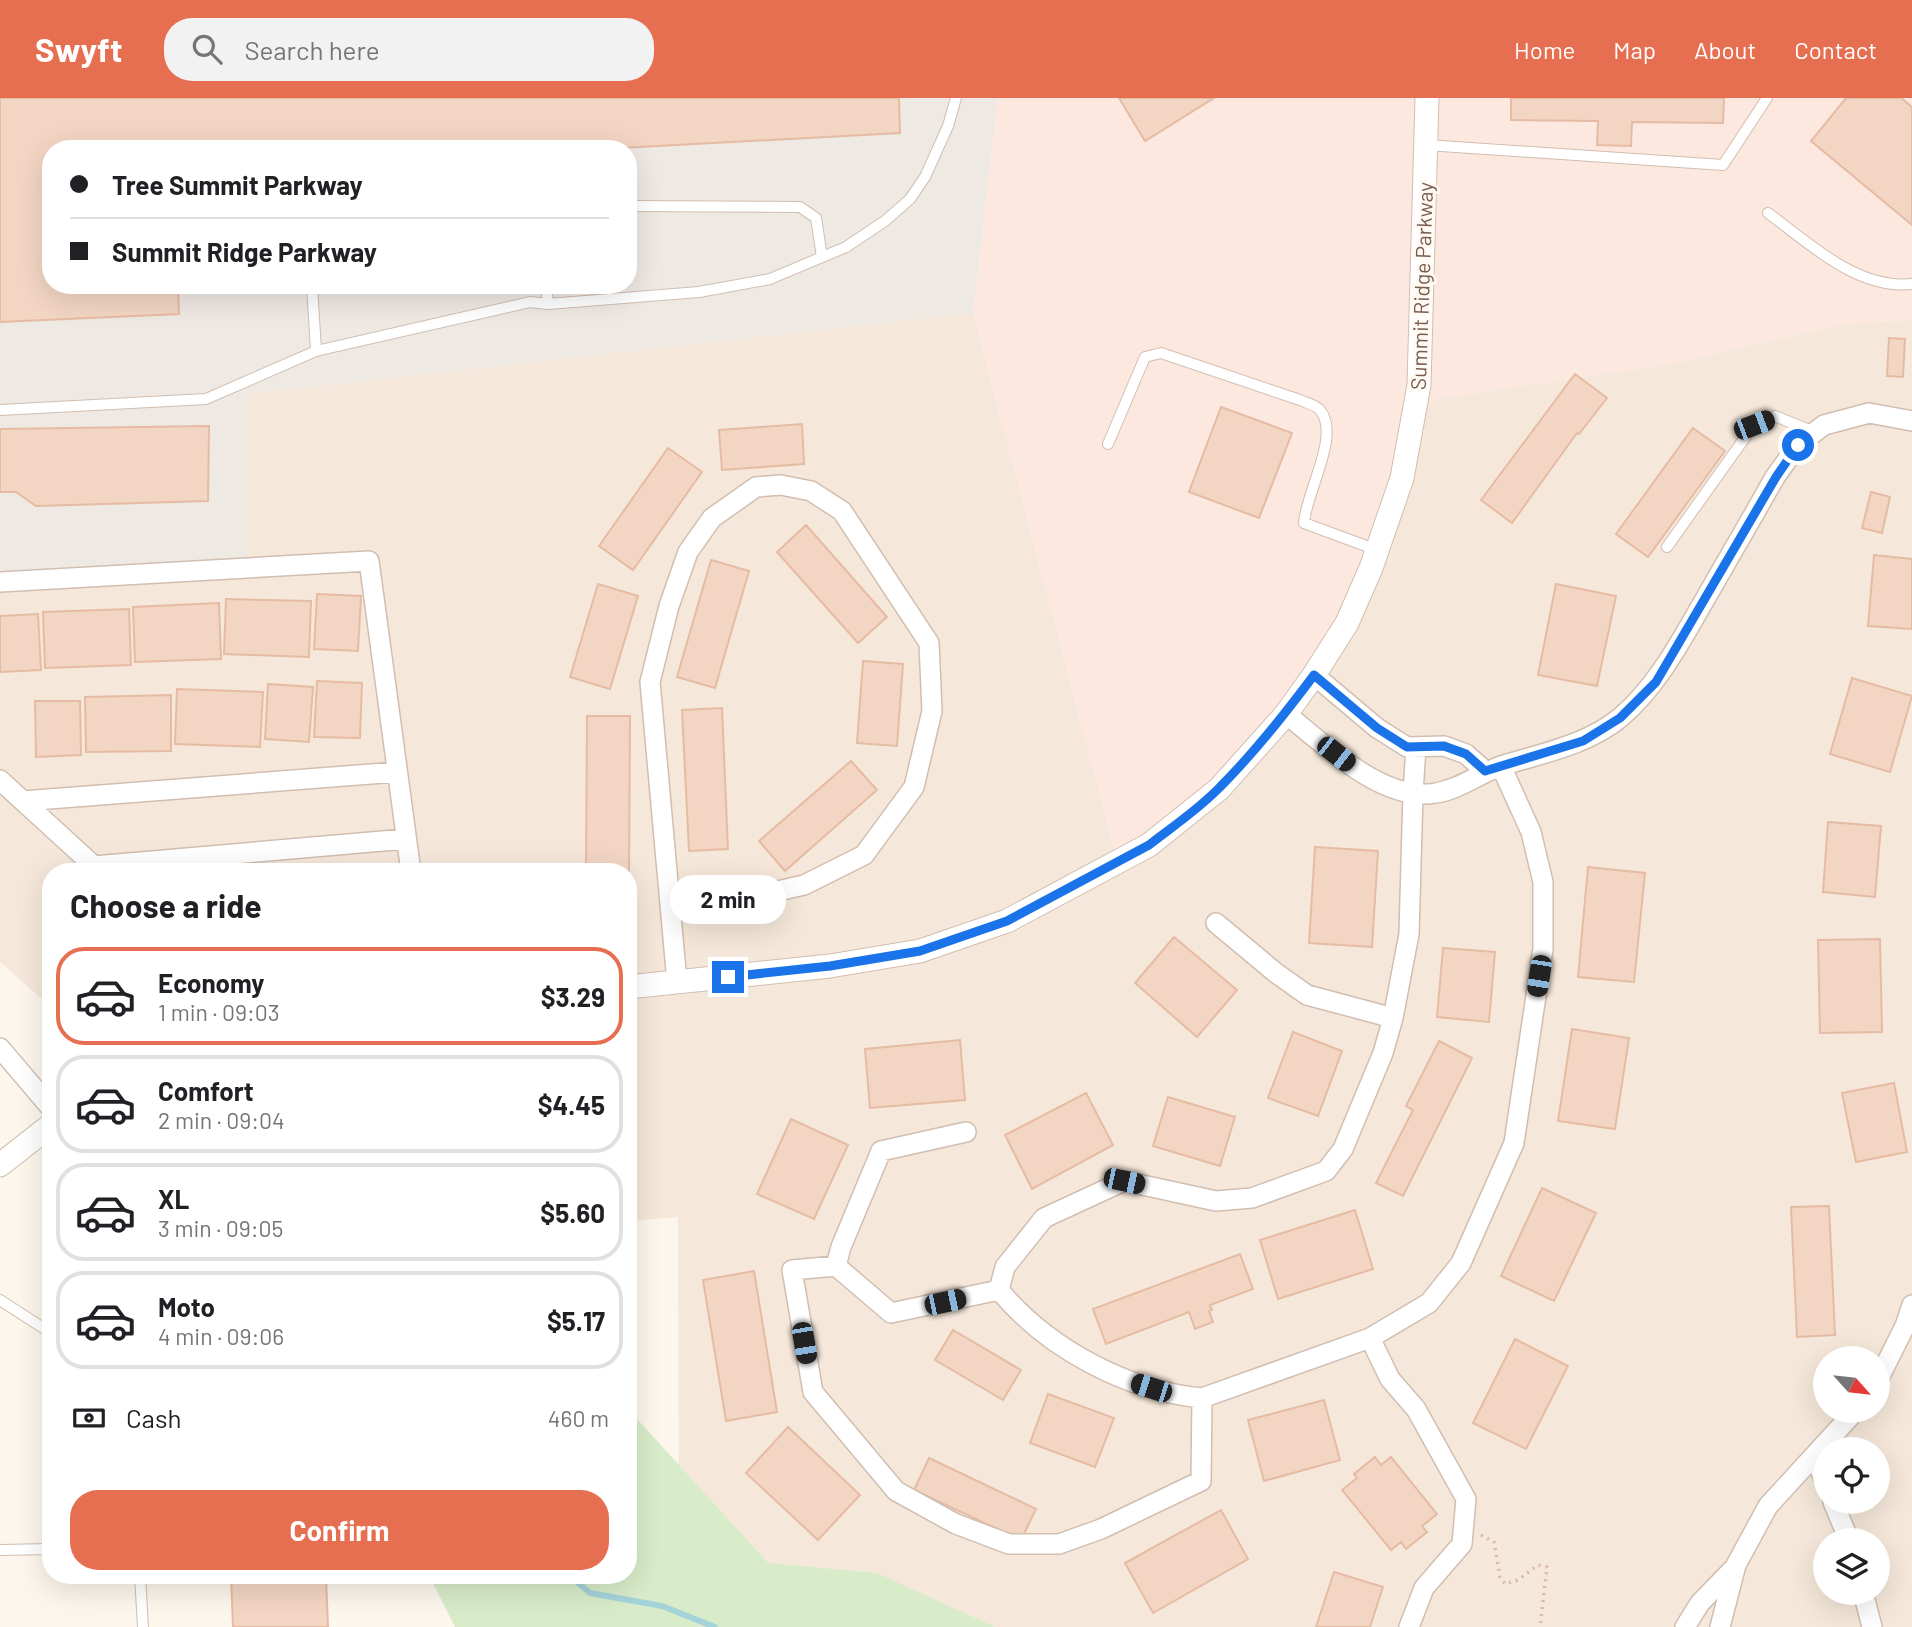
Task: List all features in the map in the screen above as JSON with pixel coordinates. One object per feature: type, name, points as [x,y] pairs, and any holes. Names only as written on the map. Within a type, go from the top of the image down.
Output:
[{"type":"street","name":"Summit Ridge Parkway","points":[[637,986],[830,966],[920,951],[1007,921],[1149,845],[1219,789],[1286,713],[1347,623],[1378,550],[1402,478],[1419,385],[1427,98]]},
{"type":"street","points":[[1286,713],[1353,767],[1391,788],[1413,793],[1436,794],[1493,768],[1583,741],[1620,718],[1656,682],[1776,477],[1798,445],[1824,425],[1869,412],[1912,421]]},
{"type":"street","points":[[670,901],[746,898],[804,885],[864,855],[914,787],[932,711],[929,643],[842,511],[811,491],[782,485],[756,487],[712,518],[688,552],[669,606],[650,682],[677,982]]},
{"type":"street","points":[[0,582],[369,561],[410,863]]},
{"type":"street","points":[[999,1290],[1017,1312],[1053,1340],[1093,1363],[1130,1381],[1173,1395],[1202,1398],[1370,1338],[1429,1303],[1461,1263],[1514,1143],[1543,949],[1543,882],[1531,832],[1493,768],[1444,746],[1407,747],[1377,728],[1314,675]]},
{"type":"street","points":[[999,1290],[1005,1267],[1044,1218],[1124,1181],[1216,1201],[1252,1198],[1326,1171],[1343,1149],[1383,1053],[1393,1018],[1409,934],[1416,747]]},
{"type":"street","points":[[23,801],[397,772]]},
{"type":"street","points":[[0,780],[91,863]]},
{"type":"street","points":[[129,863],[406,839]]},
{"type":"street","points":[[1216,923],[1307,995],[1393,1018]]},
{"type":"street","points":[[0,1048],[42,1097]]},
{"type":"street","points":[[0,1165],[42,1132]]},
{"type":"street","points":[[836,1266],[841,1247],[881,1151],[966,1132]]},
{"type":"street","points":[[999,1290],[891,1313],[836,1266],[792,1270],[813,1392],[896,1491],[956,1524],[1009,1544],[1059,1544],[1101,1529],[1201,1481],[1202,1398]]},
{"type":"street","points":[[1890,1356],[1912,1305]]},
{"type":"street","points":[[1370,1338],[1390,1379],[1416,1409],[1466,1499],[1462,1544],[1424,1588],[1409,1627]]},
{"type":"street","points":[[1832,1437],[1844,1423]]},
{"type":"street","points":[[1720,1627],[1736,1565],[1768,1506],[1813,1458]]},
{"type":"street","points":[[1685,1627],[1700,1603],[1736,1565]]},
{"type":"street","points":[[1866,1605],[1872,1627]]},
{"type":"lane","points":[[0,410],[206,399],[316,351],[530,302],[548,304],[699,292],[770,279],[846,247],[885,221],[910,199],[925,177],[948,126],[956,98]]},
{"type":"lane","points":[[1426,145],[1723,165],[1767,98]]},
{"type":"lane","points":[[637,206],[800,207],[816,218],[822,257]]},
{"type":"lane","points":[[1768,213],[1837,264],[1864,277],[1899,285],[1912,284]]},
{"type":"lane","points":[[313,294],[316,351]]},
{"type":"lane","points":[[547,294],[548,304]]},
{"type":"lane","points":[[1108,444],[1145,357],[1161,353],[1309,404],[1319,408],[1327,423],[1328,437],[1305,509],[1304,523],[1378,550]]},
{"type":"lane","points":[[1667,547],[1754,425],[1775,416],[1814,433]]},
{"type":"lane","points":[[0,1300],[42,1327]]},
{"type":"lane","points":[[0,1550],[42,1548]]},
{"type":"lane","points":[[141,1584],[143,1627]]},
{"type":"path","points":[[1464,1526],[1494,1542],[1500,1577],[1505,1584],[1518,1580],[1538,1565],[1547,1567],[1540,1627]]},
{"type":"shaded area","points":[[0,98],[998,98],[973,313],[247,394],[246,567],[0,589]]},
{"type":"shaded area","points":[[998,98],[1912,98],[1912,320],[1842,324],[1676,363],[1408,403],[1382,513],[1345,600],[1306,670],[1217,783],[1116,857],[973,312]]},
{"type":"shaded area","points":[[973,312],[1116,856],[1345,600],[1382,513],[1408,403],[1676,363],[1842,324],[1912,320],[1912,1627],[673,1627],[679,1577],[678,1217],[637,1220],[637,863],[42,863],[42,999],[0,962],[0,589],[246,567],[247,394]]},
{"type":"green space","points":[[637,1419],[768,1563],[877,1573],[995,1627],[455,1627],[434,1584],[637,1584]]},
{"type":"building","points":[[0,98],[899,98],[900,133],[637,147],[637,140],[42,140],[42,294],[178,294],[179,314],[0,322]]},
{"type":"building","points":[[1119,98],[1214,98],[1145,141]]},
{"type":"building","points":[[1511,98],[1724,98],[1723,123],[1632,122],[1631,146],[1597,145],[1598,121],[1511,120]]},
{"type":"building","points":[[1846,98],[1901,98],[1912,107],[1912,225],[1811,141]]},
{"type":"building","points":[[1889,338],[1905,339],[1903,377],[1887,376]]},
{"type":"building","points":[[1575,374],[1607,398],[1579,434],[1577,433],[1512,523],[1481,500]]},
{"type":"building","points":[[1221,407],[1292,433],[1259,518],[1189,492]]},
{"type":"building","points":[[802,424],[804,464],[722,470],[719,430]]},
{"type":"building","points":[[209,426],[208,501],[36,506],[16,492],[0,492],[0,429]]},
{"type":"building","points":[[1693,428],[1725,451],[1648,557],[1616,534]]},
{"type":"building","points":[[668,448],[702,472],[633,570],[599,546]]},
{"type":"building","points":[[1871,492],[1890,497],[1882,533],[1862,528]]},
{"type":"building","points":[[806,525],[887,617],[858,643],[777,552]]},
{"type":"building","points":[[1874,555],[1912,559],[1912,629],[1868,626]]},
{"type":"building","points":[[711,560],[749,571],[715,688],[677,677]]},
{"type":"building","points":[[598,584],[638,596],[610,689],[570,677]]},
{"type":"building","points":[[1556,584],[1616,596],[1597,686],[1538,675]]},
{"type":"building","points":[[317,594],[361,596],[358,651],[314,649]]},
{"type":"building","points":[[226,599],[311,601],[309,657],[224,654]]},
{"type":"building","points":[[219,603],[221,659],[135,662],[133,607]]},
{"type":"building","points":[[129,609],[131,665],[45,668],[43,612]]},
{"type":"building","points":[[38,614],[41,670],[0,672],[0,616]]},
{"type":"building","points":[[863,661],[903,664],[897,746],[857,743]]},
{"type":"building","points":[[1852,678],[1912,696],[1890,772],[1830,754]]},
{"type":"building","points":[[317,681],[362,683],[360,738],[314,737]]},
{"type":"building","points":[[268,684],[313,687],[309,742],[265,739]]},
{"type":"building","points":[[177,689],[263,692],[260,747],[175,744]]},
{"type":"building","points":[[171,695],[171,751],[86,752],[85,697]]},
{"type":"building","points":[[35,701],[80,701],[81,755],[36,757]]},
{"type":"building","points":[[722,708],[728,849],[689,851],[682,710]]},
{"type":"building","points":[[587,716],[630,716],[629,863],[586,863]]},
{"type":"building","points":[[851,761],[877,790],[785,871],[759,841]]},
{"type":"building","points":[[1828,822],[1881,826],[1875,897],[1823,892]]},
{"type":"building","points":[[1315,847],[1378,851],[1372,947],[1309,943]]},
{"type":"building","points":[[1588,867],[1645,873],[1634,982],[1578,977]]},
{"type":"building","points":[[1174,937],[1237,990],[1197,1037],[1135,983]]},
{"type":"building","points":[[1880,939],[1882,1032],[1820,1033],[1818,940]]},
{"type":"building","points":[[1443,948],[1495,952],[1489,1022],[1437,1017]]},
{"type":"building","points":[[1572,1029],[1629,1038],[1615,1129],[1558,1121]]},
{"type":"building","points":[[1293,1032],[1342,1051],[1318,1116],[1268,1098]]},
{"type":"building","points":[[960,1040],[965,1100],[870,1108],[865,1049]]},
{"type":"building","points":[[1439,1041],[1472,1058],[1403,1196],[1376,1183],[1413,1110],[1406,1106]]},
{"type":"building","points":[[1894,1083],[1907,1152],[1856,1162],[1842,1093]]},
{"type":"building","points":[[1086,1093],[1113,1145],[1032,1189],[1005,1135]]},
{"type":"building","points":[[1168,1097],[1235,1117],[1220,1166],[1153,1146]]},
{"type":"building","points":[[791,1119],[848,1145],[814,1219],[757,1194]]},
{"type":"building","points":[[1542,1188],[1596,1213],[1554,1301],[1501,1276]]},
{"type":"building","points":[[1829,1206],[1835,1335],[1797,1337],[1791,1207]]},
{"type":"building","points":[[1355,1210],[1373,1269],[1278,1299],[1260,1240]]},
{"type":"building","points":[[1240,1254],[1253,1289],[1210,1305],[1213,1322],[1195,1329],[1189,1312],[1106,1344],[1093,1309]]},
{"type":"building","points":[[754,1271],[777,1412],[726,1421],[703,1280]]},
{"type":"building","points":[[953,1330],[1021,1370],[1003,1400],[935,1360]]},
{"type":"building","points":[[1515,1339],[1568,1366],[1526,1449],[1473,1423]]},
{"type":"building","points":[[1048,1394],[1114,1418],[1095,1467],[1030,1443]]},
{"type":"building","points":[[1324,1400],[1340,1460],[1264,1481],[1248,1420]]},
{"type":"building","points":[[788,1427],[860,1495],[818,1540],[746,1473]]},
{"type":"building","points":[[1375,1457],[1381,1465],[1391,1457],[1437,1514],[1422,1526],[1427,1532],[1406,1549],[1401,1542],[1391,1550],[1342,1490],[1357,1478],[1354,1474]]},
{"type":"building","points":[[929,1458],[1036,1509],[1021,1540],[914,1490]]},
{"type":"building","points":[[1221,1510],[1248,1559],[1153,1613],[1125,1563]]},
{"type":"building","points":[[1334,1572],[1383,1587],[1370,1627],[1316,1627]]},
{"type":"building","points":[[231,1584],[326,1584],[328,1627],[233,1627]]},
{"type":"waterway","points":[[580,1584],[590,1593],[662,1606],[715,1627]]},
{"type":"route","points":[[728,977],[830,966],[920,951],[1007,921],[1149,845],[1219,789],[1286,713],[1314,675],[1377,728],[1407,747],[1444,746],[1466,754],[1485,771],[1583,741],[1620,718],[1656,682],[1776,477],[1798,445]]}]
